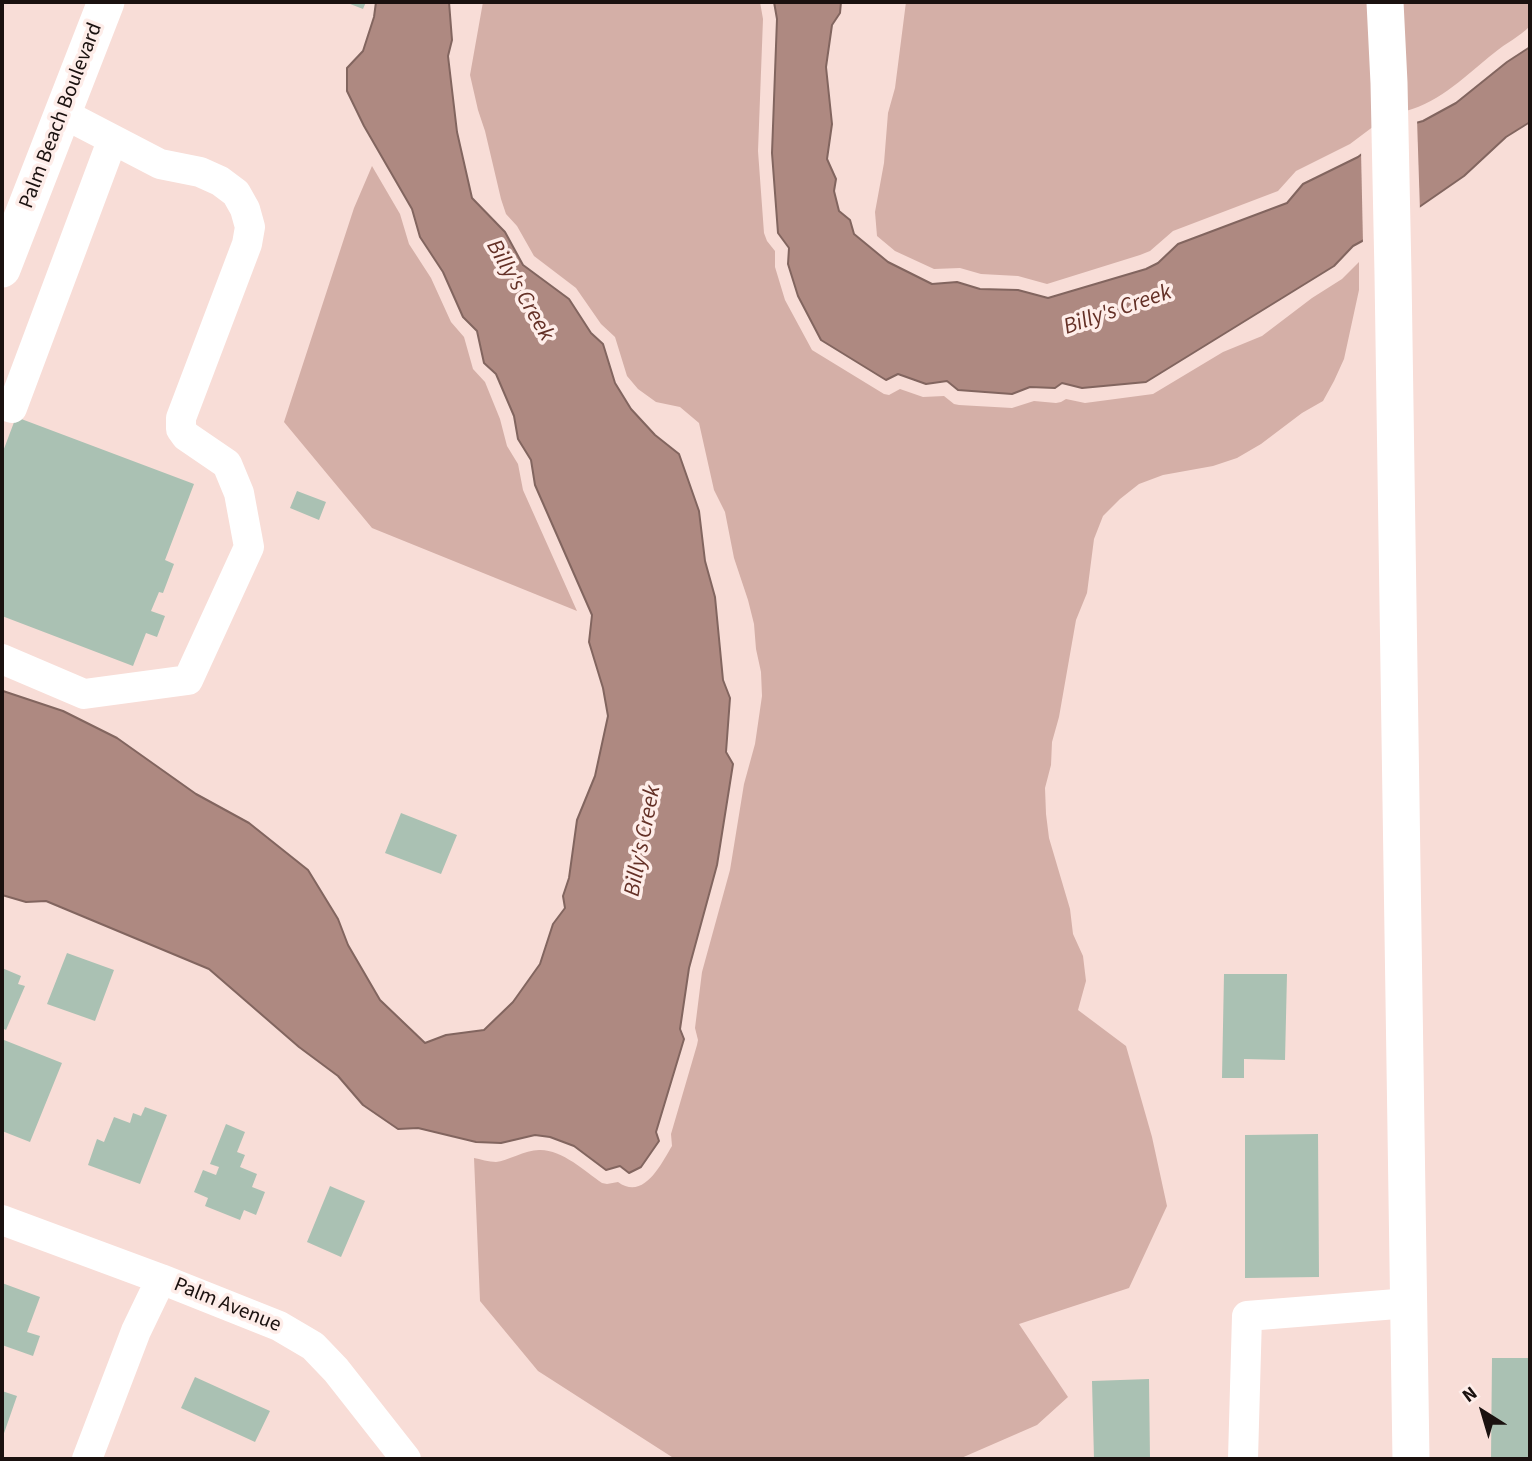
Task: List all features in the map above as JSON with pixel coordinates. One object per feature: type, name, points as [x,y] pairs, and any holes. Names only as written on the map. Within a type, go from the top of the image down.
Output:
[{"type":"main road","name":"Palm Beach Boulevard","points":[[2,269],[106,2]]},
{"type":"main road","points":[[1385,2],[1390,83],[1411,1459]]},
{"type":"street","points":[[2,659],[84,694],[188,680],[249,547],[239,493],[227,464],[186,436],[181,429],[181,418],[247,244],[250,227],[246,209],[236,193],[220,181],[200,172],[160,164],[62,113]]},
{"type":"street","points":[[2,405],[12,408],[113,141]]},
{"type":"street","name":"Palm Avenue","points":[[2,1220],[279,1326],[313,1346],[336,1370],[406,1459]]},
{"type":"street","points":[[87,1459],[136,1331],[161,1279]]},
{"type":"street","points":[[1243,1459],[1247,1316],[1409,1303]]},
{"type":"shaded area","points":[[483,2],[760,2],[763,19],[758,151],[764,233],[775,251],[775,267],[785,300],[812,350],[884,394],[889,395],[900,389],[923,397],[944,396],[959,405],[1012,408],[1034,401],[1056,403],[1066,399],[1085,403],[1153,394],[1223,352],[1262,336],[1342,279],[1359,262],[1359,290],[1344,359],[1323,401],[1237,458],[1213,466],[1163,475],[1139,484],[1103,516],[1094,539],[1087,593],[1076,620],[1052,742],[1051,765],[1045,788],[1046,814],[1049,838],[1070,909],[1073,934],[1083,956],[1086,981],[1078,1010],[1126,1046],[1152,1137],[1167,1206],[1129,1288],[1019,1324],[1068,1397],[1037,1425],[959,1459],[675,1459],[538,1371],[480,1301],[474,1158],[496,1162],[534,1150],[547,1151],[572,1162],[602,1183],[618,1182],[627,1187],[636,1187],[651,1178],[672,1146],[671,1134],[698,1040],[695,1028],[702,972],[730,870],[762,696],[754,624],[734,558],[725,512],[714,490],[699,423],[680,407],[656,402],[638,389],[627,376],[615,337],[601,324],[576,288],[534,256],[517,226],[506,214],[470,75]]},
{"type":"shaded area","points":[[906,2],[1369,2],[1374,126],[1350,144],[1296,171],[1278,191],[1173,231],[1150,251],[1140,255],[1047,284],[1018,276],[981,274],[960,268],[934,269],[895,251],[877,236],[875,212]]},
{"type":"shaded area","points":[[1401,2],[1530,2],[1530,26],[1442,94],[1406,111]]},
{"type":"shaded area","points":[[372,166],[400,214],[409,244],[431,278],[451,322],[464,337],[473,369],[485,382],[500,419],[507,446],[518,464],[523,490],[577,611],[372,528],[284,422],[354,208]]},
{"type":"water","name":"Billy's Creek","points":[[376,2],[449,2],[452,40],[448,56],[457,132],[472,198],[505,232],[523,265],[569,299],[591,333],[603,344],[615,383],[631,409],[655,435],[679,454],[699,511],[705,561],[715,597],[723,680],[730,698],[726,752],[733,764],[717,865],[689,968],[680,1029],[684,1039],[656,1132],[659,1141],[641,1167],[629,1173],[620,1166],[606,1170],[574,1146],[550,1137],[535,1135],[501,1143],[476,1142],[418,1128],[398,1129],[363,1105],[338,1076],[299,1047],[209,969],[46,901],[26,902],[2,895],[3,691],[63,711],[117,738],[196,794],[249,823],[308,870],[338,919],[348,945],[380,1000],[425,1043],[446,1035],[484,1030],[513,1002],[540,964],[553,924],[565,908],[563,896],[569,878],[577,820],[595,776],[608,716],[603,688],[589,642],[592,615],[535,485],[531,460],[518,439],[514,416],[496,374],[484,363],[477,331],[463,317],[443,272],[420,237],[412,209],[347,91],[347,68],[363,51]]},
{"type":"water","name":"Billy's Creek","points":[[774,2],[841,2],[840,13],[832,25],[826,67],[832,124],[827,159],[836,179],[834,191],[839,211],[850,220],[854,234],[888,262],[932,284],[957,282],[980,289],[1018,290],[1048,298],[1146,269],[1158,263],[1178,244],[1287,203],[1303,184],[1358,157],[1394,129],[1423,121],[1456,103],[1530,47],[1530,122],[1506,137],[1464,176],[1399,221],[1353,246],[1334,266],[1146,382],[1082,388],[1062,383],[1055,388],[1030,387],[1012,394],[958,390],[947,381],[926,384],[898,374],[886,380],[821,340],[798,296],[788,264],[789,248],[778,233],[772,153],[777,19]]},
{"type":"pier","points":[[1417,119],[1420,211],[1363,244],[1361,150],[1393,126]]},
{"type":"building","points":[[345,2],[366,2],[363,9]]},
{"type":"building","points":[[16,417],[194,484],[165,560],[174,564],[163,593],[159,592],[151,611],[165,616],[157,637],[146,633],[133,666],[2,616],[2,454]]},
{"type":"building","points":[[297,491],[326,502],[319,520],[290,508]]},
{"type":"building","points":[[401,813],[457,835],[441,874],[385,853]]},
{"type":"building","points":[[67,953],[114,970],[95,1021],[47,1004]]},
{"type":"building","points":[[2,968],[21,976],[18,984],[25,986],[6,1030],[2,1028]]},
{"type":"building","points":[[1224,974],[1287,974],[1285,1060],[1244,1059],[1244,1078],[1222,1078]]},
{"type":"building","points":[[4,1040],[62,1063],[30,1142],[2,1131]]},
{"type":"building","points":[[145,1107],[167,1115],[140,1184],[88,1165],[97,1139],[104,1142],[114,1117],[130,1123],[133,1113],[141,1116]]},
{"type":"building","points":[[226,1124],[245,1132],[237,1152],[245,1155],[240,1167],[257,1174],[252,1187],[265,1192],[256,1215],[244,1210],[240,1220],[205,1206],[208,1198],[194,1192],[203,1170],[216,1175],[219,1167],[210,1164]]},
{"type":"building","points":[[1318,1134],[1319,1277],[1245,1278],[1245,1135]]},
{"type":"building","points":[[330,1186],[365,1201],[341,1257],[307,1242]]},
{"type":"building","points":[[2,1283],[40,1297],[27,1332],[40,1336],[33,1356],[2,1345]]},
{"type":"building","points":[[1492,1358],[1530,1358],[1530,1459],[1491,1459]]},
{"type":"building","points":[[195,1377],[270,1411],[255,1442],[181,1408]]},
{"type":"building","points":[[1149,1379],[1150,1459],[1094,1459],[1092,1381]]},
{"type":"building","points":[[2,1391],[17,1396],[2,1439]]}]
